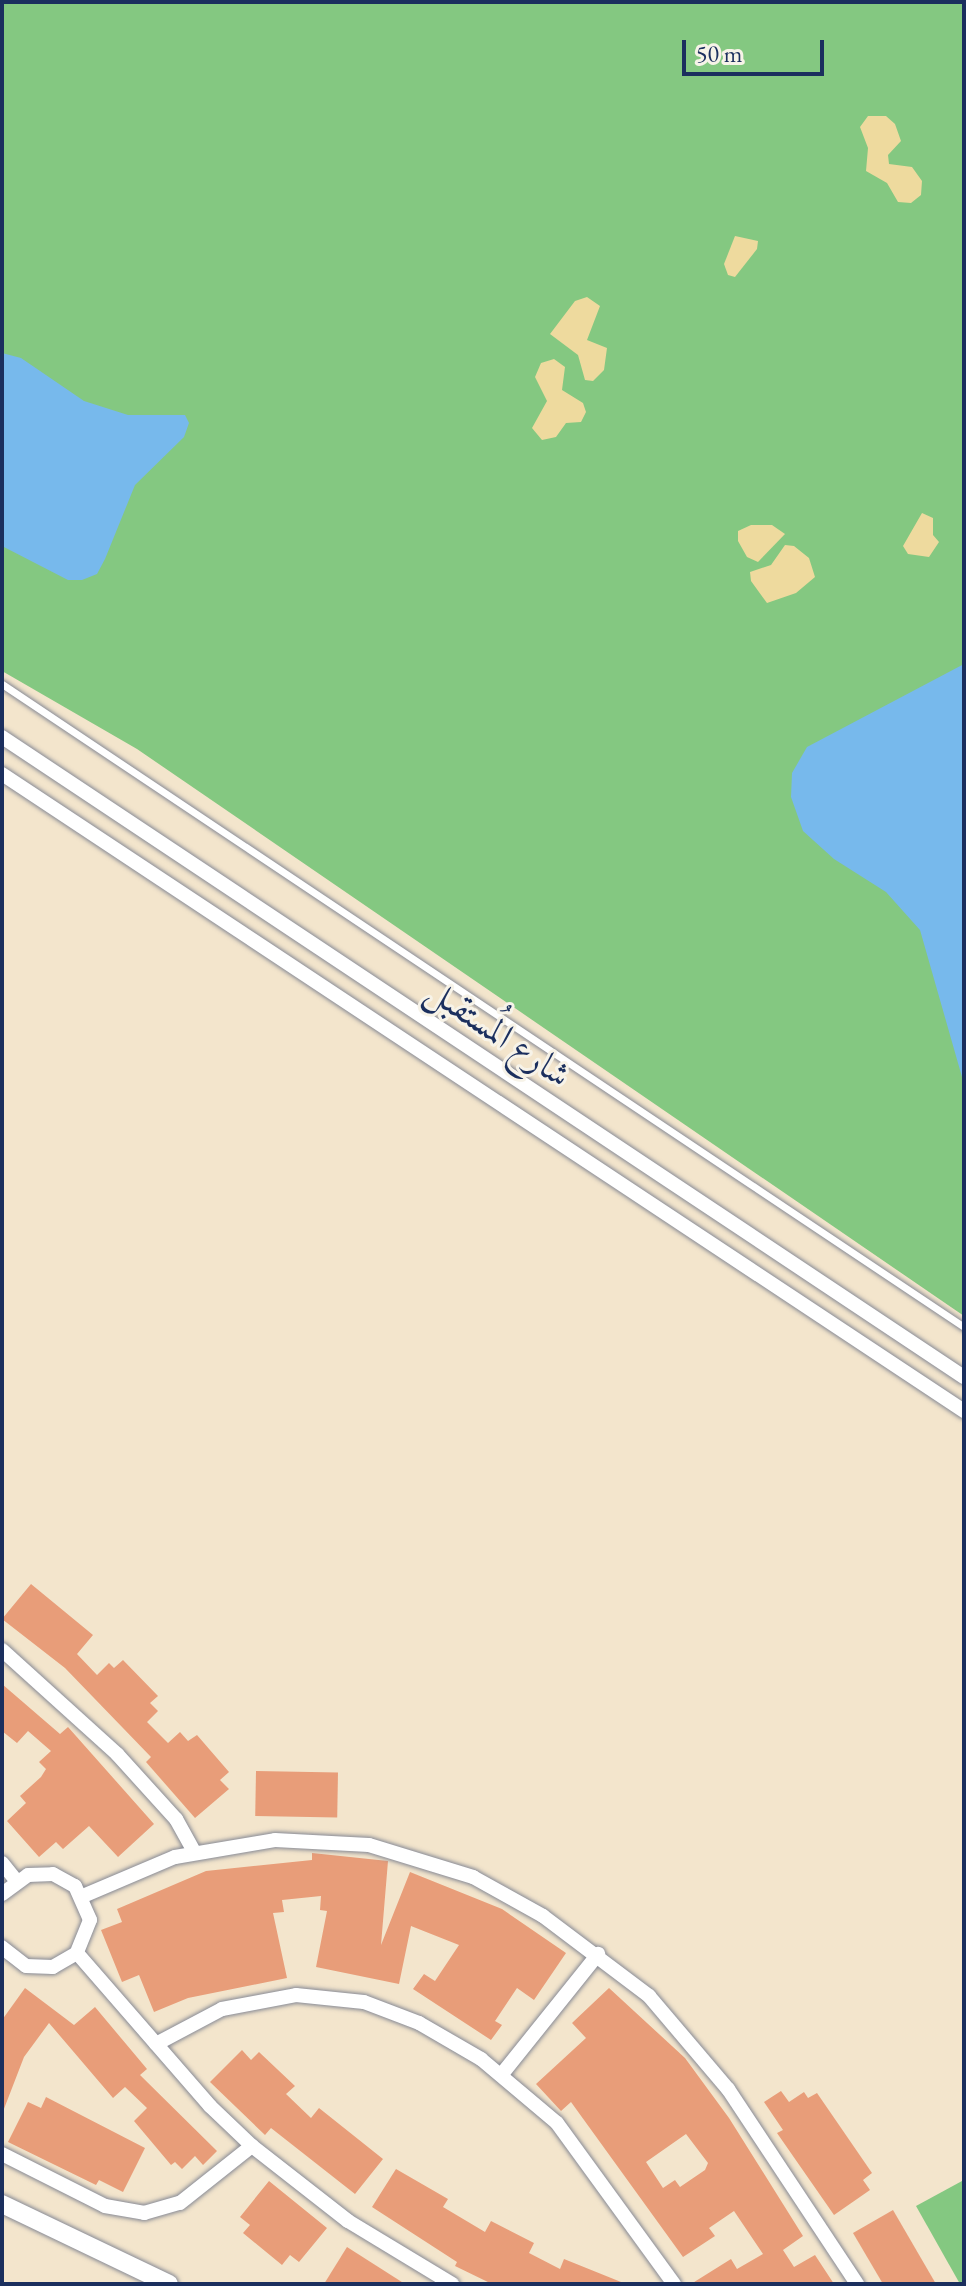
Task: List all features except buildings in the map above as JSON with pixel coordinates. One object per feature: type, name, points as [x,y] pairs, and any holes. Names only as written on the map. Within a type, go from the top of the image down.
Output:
[{"type":"street","name":"شارع المُستقبل","points":[[2,737],[964,1377]]},
{"type":"street","name":"شارع المُستقبل","points":[[2,774],[964,1411]]},
{"type":"street","points":[[2,1650],[117,1754],[176,1819],[194,1851]]},
{"type":"street","points":[[83,1896],[194,1851],[306,1839],[407,1853],[507,1895],[598,1954],[649,1996],[728,2089],[857,2284]]},
{"type":"street","points":[[2,1863],[16,1880]]},
{"type":"street","points":[[2,1894],[16,1880],[53,1874],[83,1896],[90,1920],[77,1953],[39,1968],[14,1960],[2,1947]]},
{"type":"street","points":[[77,1953],[156,2044],[252,2146],[348,2221],[452,2284]]},
{"type":"street","points":[[502,2074],[598,1954]]},
{"type":"street","points":[[2,1971],[14,1960]]},
{"type":"street","points":[[156,2044],[198,2019],[247,2001],[319,1995],[387,2008],[451,2040],[502,2074],[579,2150],[674,2284]]},
{"type":"street","points":[[2,2154],[105,2206],[144,2213],[180,2203],[252,2146]]},
{"type":"street","points":[[2,2204],[169,2284]]},
{"type":"lane","points":[[2,684],[964,1327]]},
{"type":"green space","points":[[2,2],[964,2],[964,1316],[137,749],[2,671]]},
{"type":"green space","points":[[962,2181],[964,2284],[960,2284],[916,2206]]},
{"type":"sand","points":[[868,116],[886,116],[895,124],[901,141],[888,155],[889,164],[912,167],[922,181],[921,195],[911,203],[898,202],[887,183],[866,171],[868,148],[860,127]]},
{"type":"sand","points":[[735,236],[758,241],[757,249],[735,277],[728,275],[724,264]]},
{"type":"sand","points":[[587,297],[600,306],[587,340],[607,348],[604,370],[593,381],[585,380],[578,355],[550,334],[575,301]]},
{"type":"sand","points":[[554,359],[565,367],[562,390],[583,403],[586,412],[581,422],[566,423],[556,437],[542,440],[532,428],[547,401],[535,377],[541,363]]},
{"type":"sand","points":[[922,513],[933,518],[933,535],[939,542],[929,557],[908,554],[903,546]]},
{"type":"sand","points":[[751,525],[772,525],[785,534],[758,562],[747,557],[738,541],[738,531]]},
{"type":"sand","points":[[785,545],[794,546],[809,558],[815,577],[796,593],[767,603],[751,581],[750,572],[771,565]]},
{"type":"water","points":[[2,353],[21,358],[84,401],[128,415],[185,415],[189,423],[184,437],[135,485],[97,574],[82,580],[68,580],[2,546]]},
{"type":"water","points":[[964,664],[964,1084],[920,930],[886,892],[834,859],[803,831],[791,797],[792,773],[807,747]]}]
